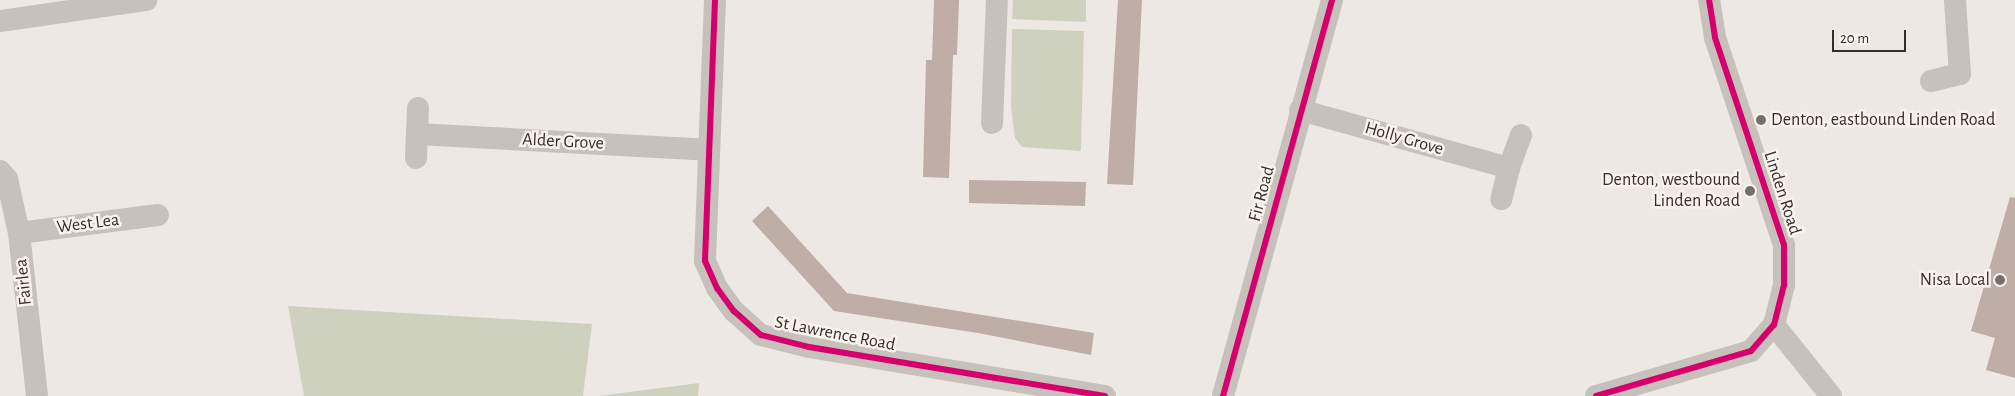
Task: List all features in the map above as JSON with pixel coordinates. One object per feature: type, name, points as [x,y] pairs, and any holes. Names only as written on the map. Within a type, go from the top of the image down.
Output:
[{"type":"street","points":[[0,21],[146,0]]},
{"type":"street","name":"St Lawrence Road","points":[[715,0],[705,261],[716,288],[734,310],[762,334],[809,347],[1105,396]]},
{"type":"street","points":[[992,123],[997,0]]},
{"type":"street","name":"Fir Road","points":[[1223,396],[1300,110],[1332,0]]},
{"type":"street","name":"Linden Road","points":[[1596,396],[1751,350],[1774,325],[1784,285],[1784,245],[1715,38],[1709,0]]},
{"type":"street","points":[[1931,81],[1960,74],[1955,0]]},
{"type":"street","points":[[416,158],[418,108]]},
{"type":"street","name":"Holly Grove","points":[[1300,110],[1509,168]]},
{"type":"street","name":"Alder Grove","points":[[417,134],[708,150]]},
{"type":"street","points":[[1501,199],[1521,134]]},
{"type":"street","name":"Fairlea","points":[[0,171],[7,179],[19,233],[37,396]]},
{"type":"street","name":"West Lea","points":[[19,233],[158,215]]},
{"type":"street","points":[[1774,325],[1832,396]]},
{"type":"green space","points":[[1013,0],[1086,0],[1086,22],[1012,19]]},
{"type":"green space","points":[[1012,29],[1084,31],[1081,151],[1022,147],[1015,138],[1011,107]]},
{"type":"green space","points":[[288,306],[592,324],[583,396],[304,396]]},
{"type":"green space","points":[[699,383],[698,396],[599,396]]},
{"type":"building","points":[[934,0],[959,0],[957,55],[953,55],[949,178],[923,177],[926,60],[932,60]]},
{"type":"building","points":[[1118,0],[1142,0],[1133,185],[1107,184]]},
{"type":"building","points":[[969,180],[1086,182],[1085,206],[969,203]]},
{"type":"building","name":"Nisa Local","points":[[2010,197],[2015,198],[2015,378],[1986,370],[1995,338],[1971,331]]},
{"type":"building","points":[[768,206],[847,293],[1094,333],[1091,355],[978,333],[834,311],[752,221]]},
{"type":"cycle path","points":[[715,0],[705,261],[717,288],[734,311],[761,335],[809,347],[1105,396]]},
{"type":"cycle path","points":[[1223,396],[1332,0]]},
{"type":"cycle path","points":[[1596,396],[1751,351],[1774,325],[1784,285],[1784,245],[1715,37],[1709,0]]},
{"type":"place","name":"Denton, eastbound Linden Road","points":[[1761,120]]},
{"type":"place","name":"Denton, westbound Linden Road","points":[[1750,191]]},
{"type":"place","name":"Nisa Local","points":[[2000,280]]}]
